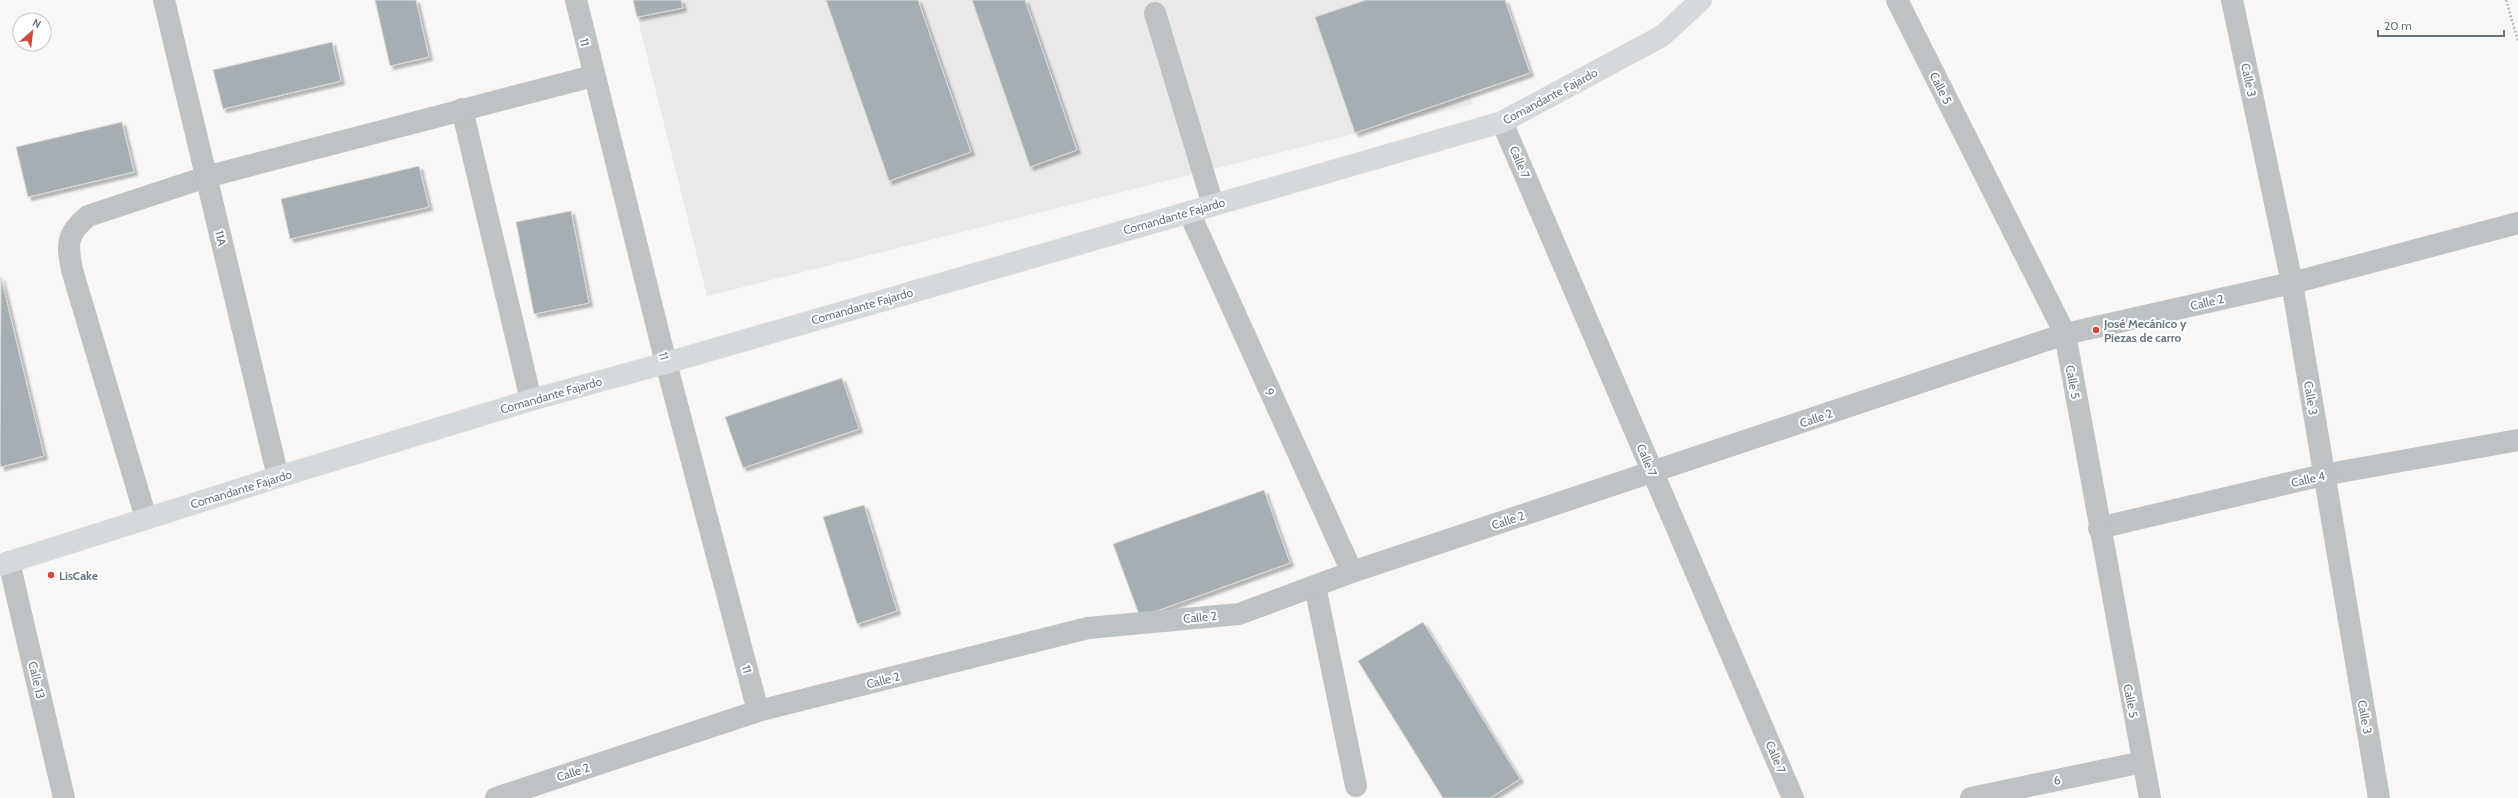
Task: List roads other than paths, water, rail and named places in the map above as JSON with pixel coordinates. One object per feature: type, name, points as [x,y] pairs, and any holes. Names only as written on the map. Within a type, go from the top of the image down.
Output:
[{"type":"street","name":"11A","points":[[164,0],[278,477]]},
{"type":"street","name":"11","points":[[576,0],[593,76],[666,363],[758,711]]},
{"type":"street","name":"Comandante Fajardo","points":[[4,564],[146,518],[531,400],[666,363],[1502,122],[1662,36],[1701,0]]},
{"type":"street","name":"Calle 5","points":[[1897,0],[2065,334],[2099,528],[2150,798]]},
{"type":"street","name":"Calle 3","points":[[2232,0],[2292,283],[2323,475],[2379,798]]},
{"type":"street","points":[[1155,13],[1213,205]]},
{"type":"street","points":[[146,518],[72,270],[68,248],[70,236],[77,225],[88,216],[206,176],[593,76]]},
{"type":"street","points":[[462,109],[531,400]]},
{"type":"street","name":"Calle 7","points":[[1502,122],[1793,798]]},
{"type":"street","name":"9","points":[[1189,212],[1352,572]]},
{"type":"street","name":"Calle 2","points":[[496,798],[758,711],[1088,628],[1239,614],[1352,572],[2065,334],[2292,283],[2518,223]]},
{"type":"street","name":"Calle 4","points":[[2099,528],[2323,475],[2518,440]]},
{"type":"street","name":"Calle 13","points":[[4,564],[64,798]]},
{"type":"street","points":[[1315,586],[1356,786]]},
{"type":"street","name":"6","points":[[1971,798],[2143,762]]},
{"type":"place","name":"José Mecánico y Piezas de carro","points":[[2096,330]]},
{"type":"place","name":"LisCake","points":[[51,575]]}]
